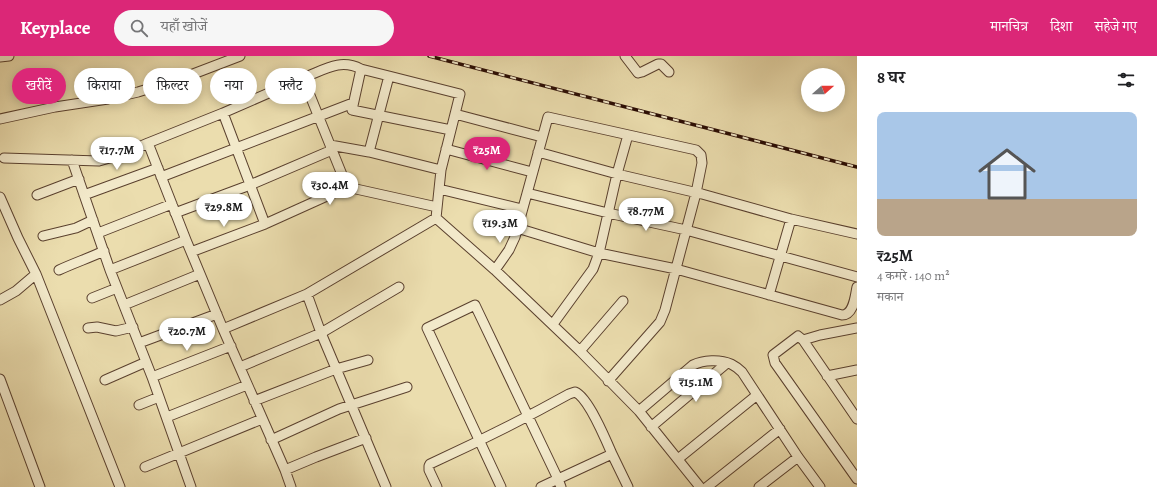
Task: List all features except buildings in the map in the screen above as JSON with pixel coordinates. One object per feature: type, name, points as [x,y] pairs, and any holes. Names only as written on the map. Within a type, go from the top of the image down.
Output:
[{"type":"street","points":[[0,57],[9,56]]},
{"type":"street","points":[[0,119],[55,107],[108,99],[138,92],[180,79],[240,56]]},
{"type":"street","points":[[625,56],[638,73],[658,64],[661,64],[669,72]]},
{"type":"street","points":[[316,73],[339,64],[346,64],[460,94],[441,170],[436,218]]},
{"type":"street","points":[[361,69],[352,110],[451,130]]},
{"type":"street","points":[[369,152],[389,76]]},
{"type":"street","points":[[4,158],[99,161],[120,155],[265,95]]},
{"type":"street","points":[[161,177],[354,103]]},
{"type":"street","points":[[314,104],[347,187]]},
{"type":"street","points":[[222,113],[264,224]]},
{"type":"street","points":[[455,114],[542,137]]},
{"type":"street","points":[[495,270],[509,250],[517,228],[548,116],[696,150],[702,155],[702,163],[696,193],[665,310],[660,322],[608,381]]},
{"type":"street","points":[[553,324],[593,269],[599,253],[617,174],[628,135]]},
{"type":"street","points":[[148,143],[200,274],[291,487]]},
{"type":"street","points":[[176,213],[250,184],[331,148],[369,152],[441,170]]},
{"type":"street","points":[[446,149],[532,172]]},
{"type":"street","points":[[538,152],[792,219],[857,234]]},
{"type":"street","points":[[72,160],[110,270],[152,377],[192,487]]},
{"type":"street","points":[[84,195],[158,168]]},
{"type":"street","points":[[37,195],[79,179]]},
{"type":"street","points":[[191,252],[264,224],[347,187],[437,207]]},
{"type":"street","points":[[439,189],[522,209]]},
{"type":"street","points":[[527,193],[686,230],[857,277]]},
{"type":"street","points":[[0,197],[36,274],[120,487]]},
{"type":"street","points":[[98,233],[172,204]]},
{"type":"street","points":[[436,218],[553,324],[639,411],[650,427],[700,487]]},
{"type":"street","points":[[223,329],[307,294],[436,218]]},
{"type":"street","points":[[769,295],[792,219]]},
{"type":"street","points":[[43,236],[76,228],[93,220]]},
{"type":"street","points":[[517,228],[599,253],[676,269],[842,315],[847,315],[851,312],[857,287]]},
{"type":"street","points":[[110,270],[186,240]]},
{"type":"street","points":[[59,270],[72,264],[87,260],[104,251]]},
{"type":"street","points":[[0,300],[16,291],[36,274]]},
{"type":"street","points":[[124,305],[200,274]]},
{"type":"street","points":[[240,367],[321,333],[400,287]]},
{"type":"street","points":[[92,298],[118,288]]},
{"type":"street","points":[[307,294],[336,370],[386,487]]},
{"type":"street","points":[[580,351],[624,301]]},
{"type":"street","points":[[501,487],[427,328],[475,305],[560,483]]},
{"type":"street","points":[[139,343],[217,314]]},
{"type":"street","points":[[88,328],[97,327],[116,331],[133,327]]},
{"type":"street","points":[[803,340],[857,328]]},
{"type":"street","points":[[857,419],[803,340],[798,336],[773,355],[775,364],[857,479]]},
{"type":"street","points":[[152,377],[231,346]]},
{"type":"street","points":[[254,401],[336,370],[368,360]]},
{"type":"street","points":[[639,411],[692,365],[708,360],[732,364],[742,372],[798,457],[820,487]]},
{"type":"street","points":[[105,380],[146,362]]},
{"type":"street","points":[[650,427],[728,363]]},
{"type":"street","points":[[827,376],[857,370]]},
{"type":"street","points":[[0,379],[40,487]]},
{"type":"street","points":[[167,417],[247,385]]},
{"type":"street","points":[[271,440],[351,405],[407,387]]},
{"type":"street","points":[[437,487],[429,470],[429,466],[575,392],[578,393],[595,417],[628,487]]},
{"type":"street","points":[[678,459],[757,395]]},
{"type":"street","points":[[139,405],[159,397]]},
{"type":"street","points":[[145,466],[262,419]]},
{"type":"street","points":[[708,487],[780,429]]},
{"type":"street","points":[[285,470],[366,438]]},
{"type":"street","points":[[541,487],[560,483],[612,454]]},
{"type":"street","points":[[759,487],[798,457]]},
{"type":"railway","points":[[429,56],[857,167]]}]
